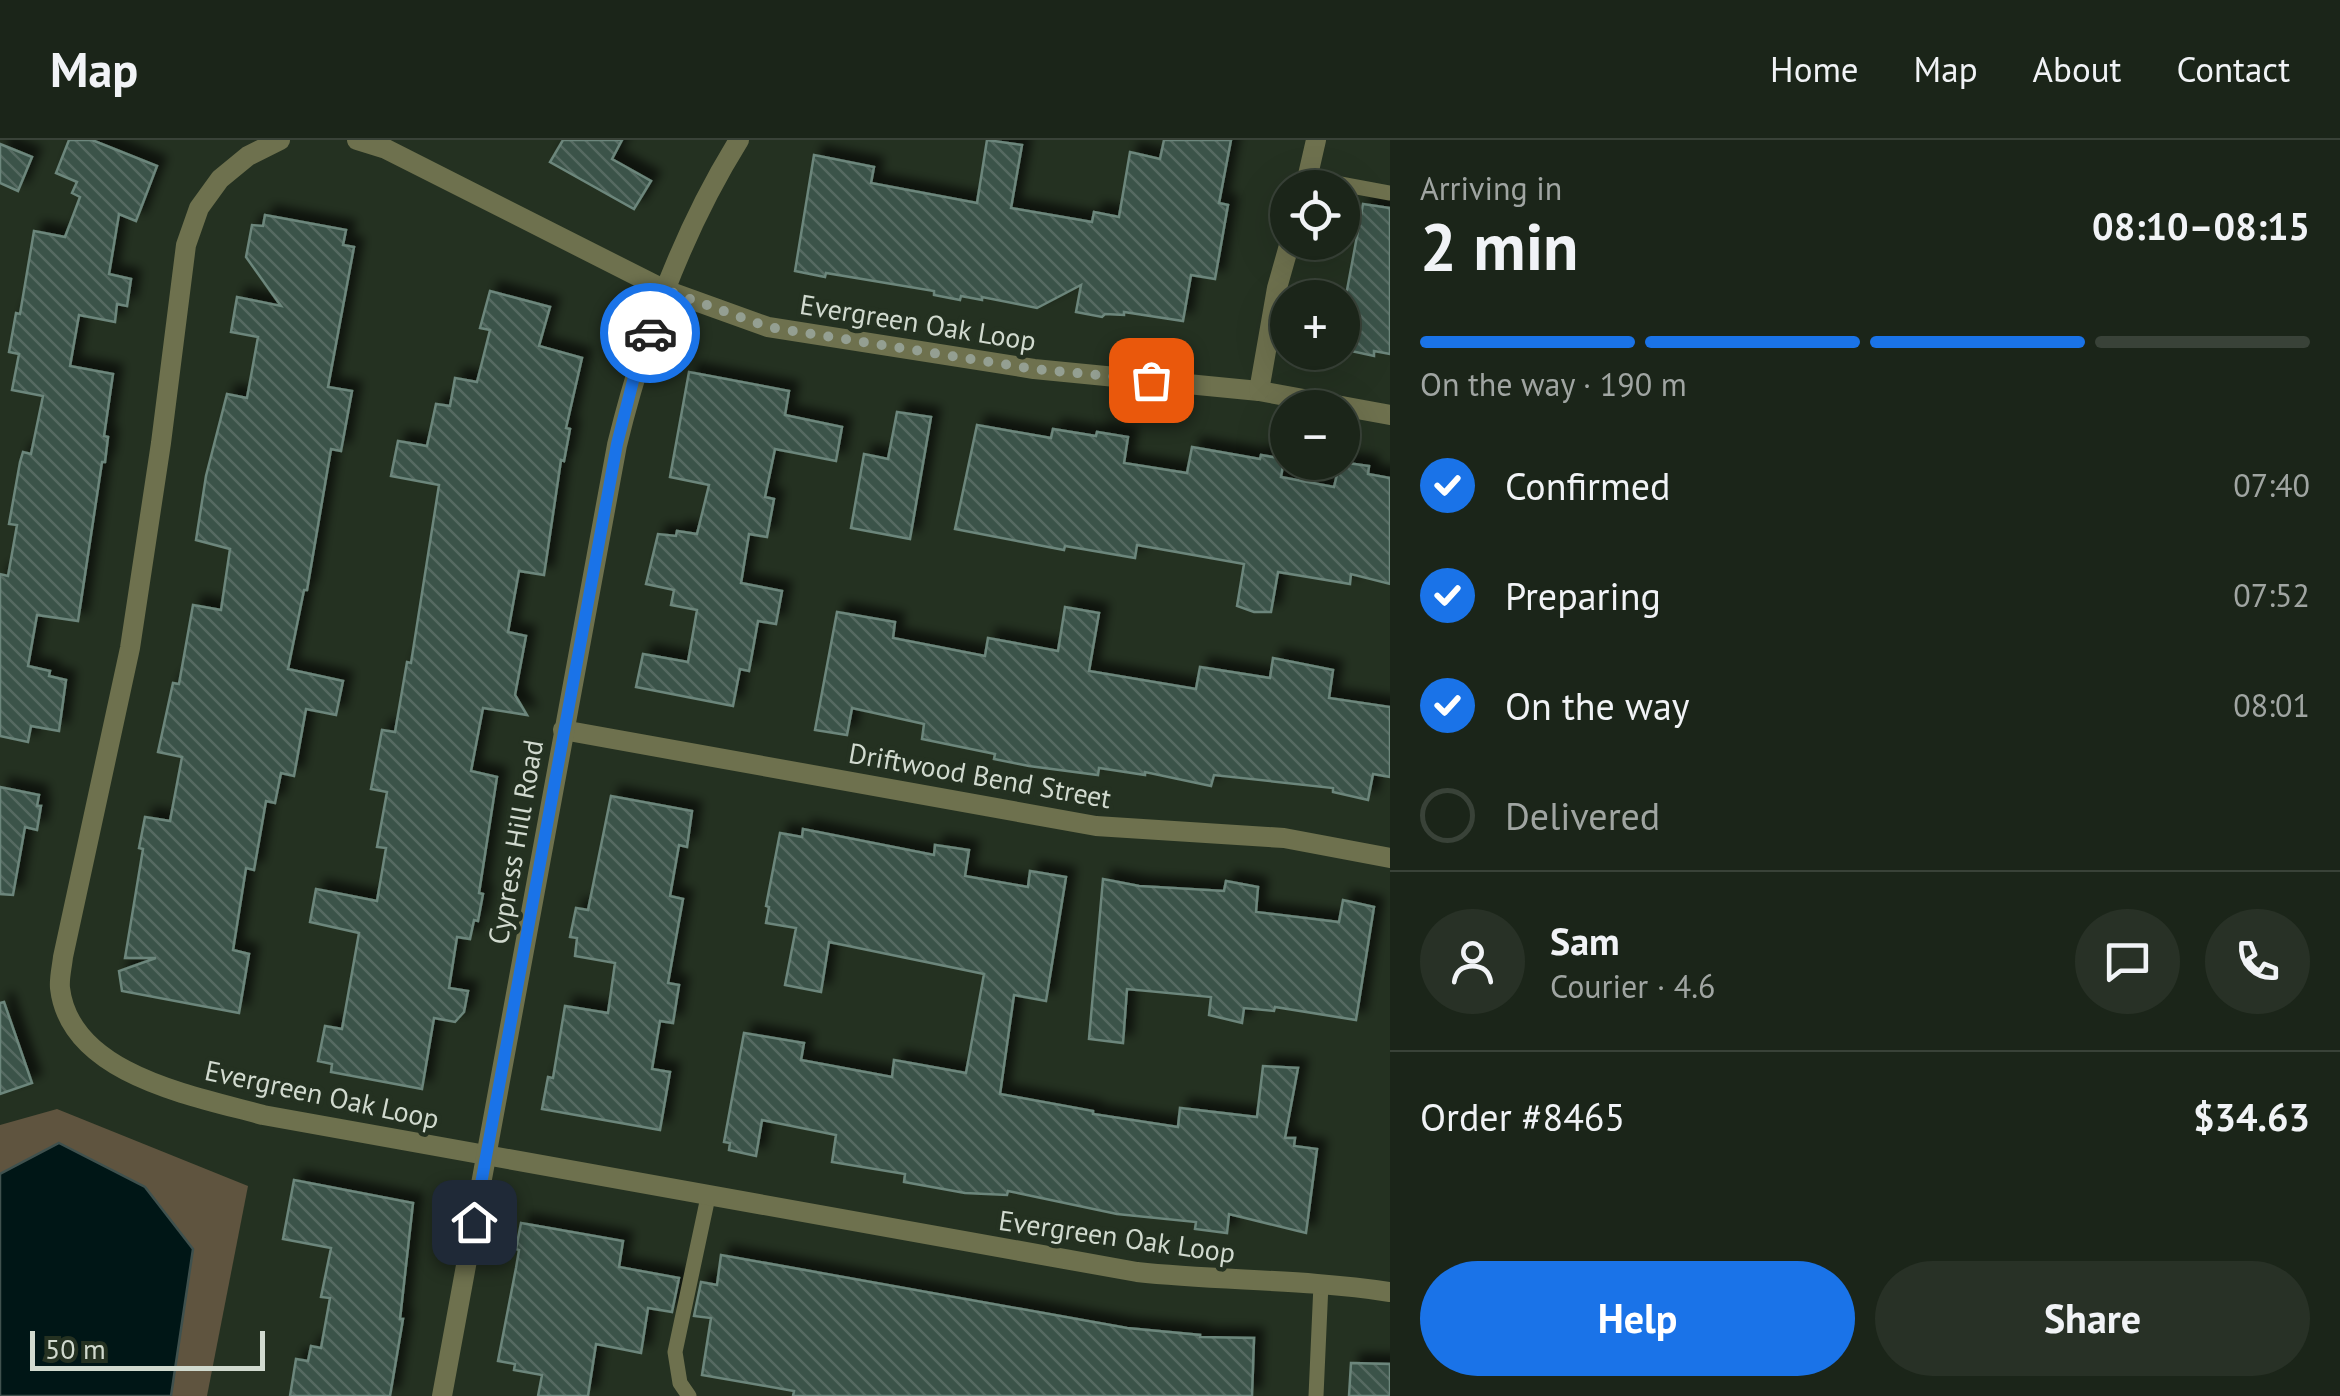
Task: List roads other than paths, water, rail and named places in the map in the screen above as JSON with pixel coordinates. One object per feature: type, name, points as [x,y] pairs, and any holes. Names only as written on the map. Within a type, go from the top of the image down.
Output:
[{"type":"street","name":"Evergreen Oak Loop","points":[[280,140],[248,156],[220,179],[199,208],[186,245],[130,648],[63,957],[60,986],[69,1019],[87,1044],[109,1062],[150,1080],[264,1114],[1137,1272],[1390,1292]]},
{"type":"street","name":"Evergreen Oak Loop","points":[[357,140],[386,149],[665,290],[768,327],[1034,369],[1259,391],[1390,415]]},
{"type":"street","name":"Cypress Hill Road","points":[[442,1396],[617,444],[634,377],[665,290],[738,140]]},
{"type":"street","points":[[1309,170],[1316,140]]},
{"type":"street","points":[[1259,391],[1285,260]]},
{"type":"street","name":"Driftwood Bend Street","points":[[563,730],[1096,826],[1284,838],[1390,858]]},
{"type":"lane","points":[[1360,189],[1390,192]]},
{"type":"lane","points":[[688,1396],[680,1383],[676,1352],[708,1197]]},
{"type":"lane","points":[[1316,1396],[1321,1284]]}]
